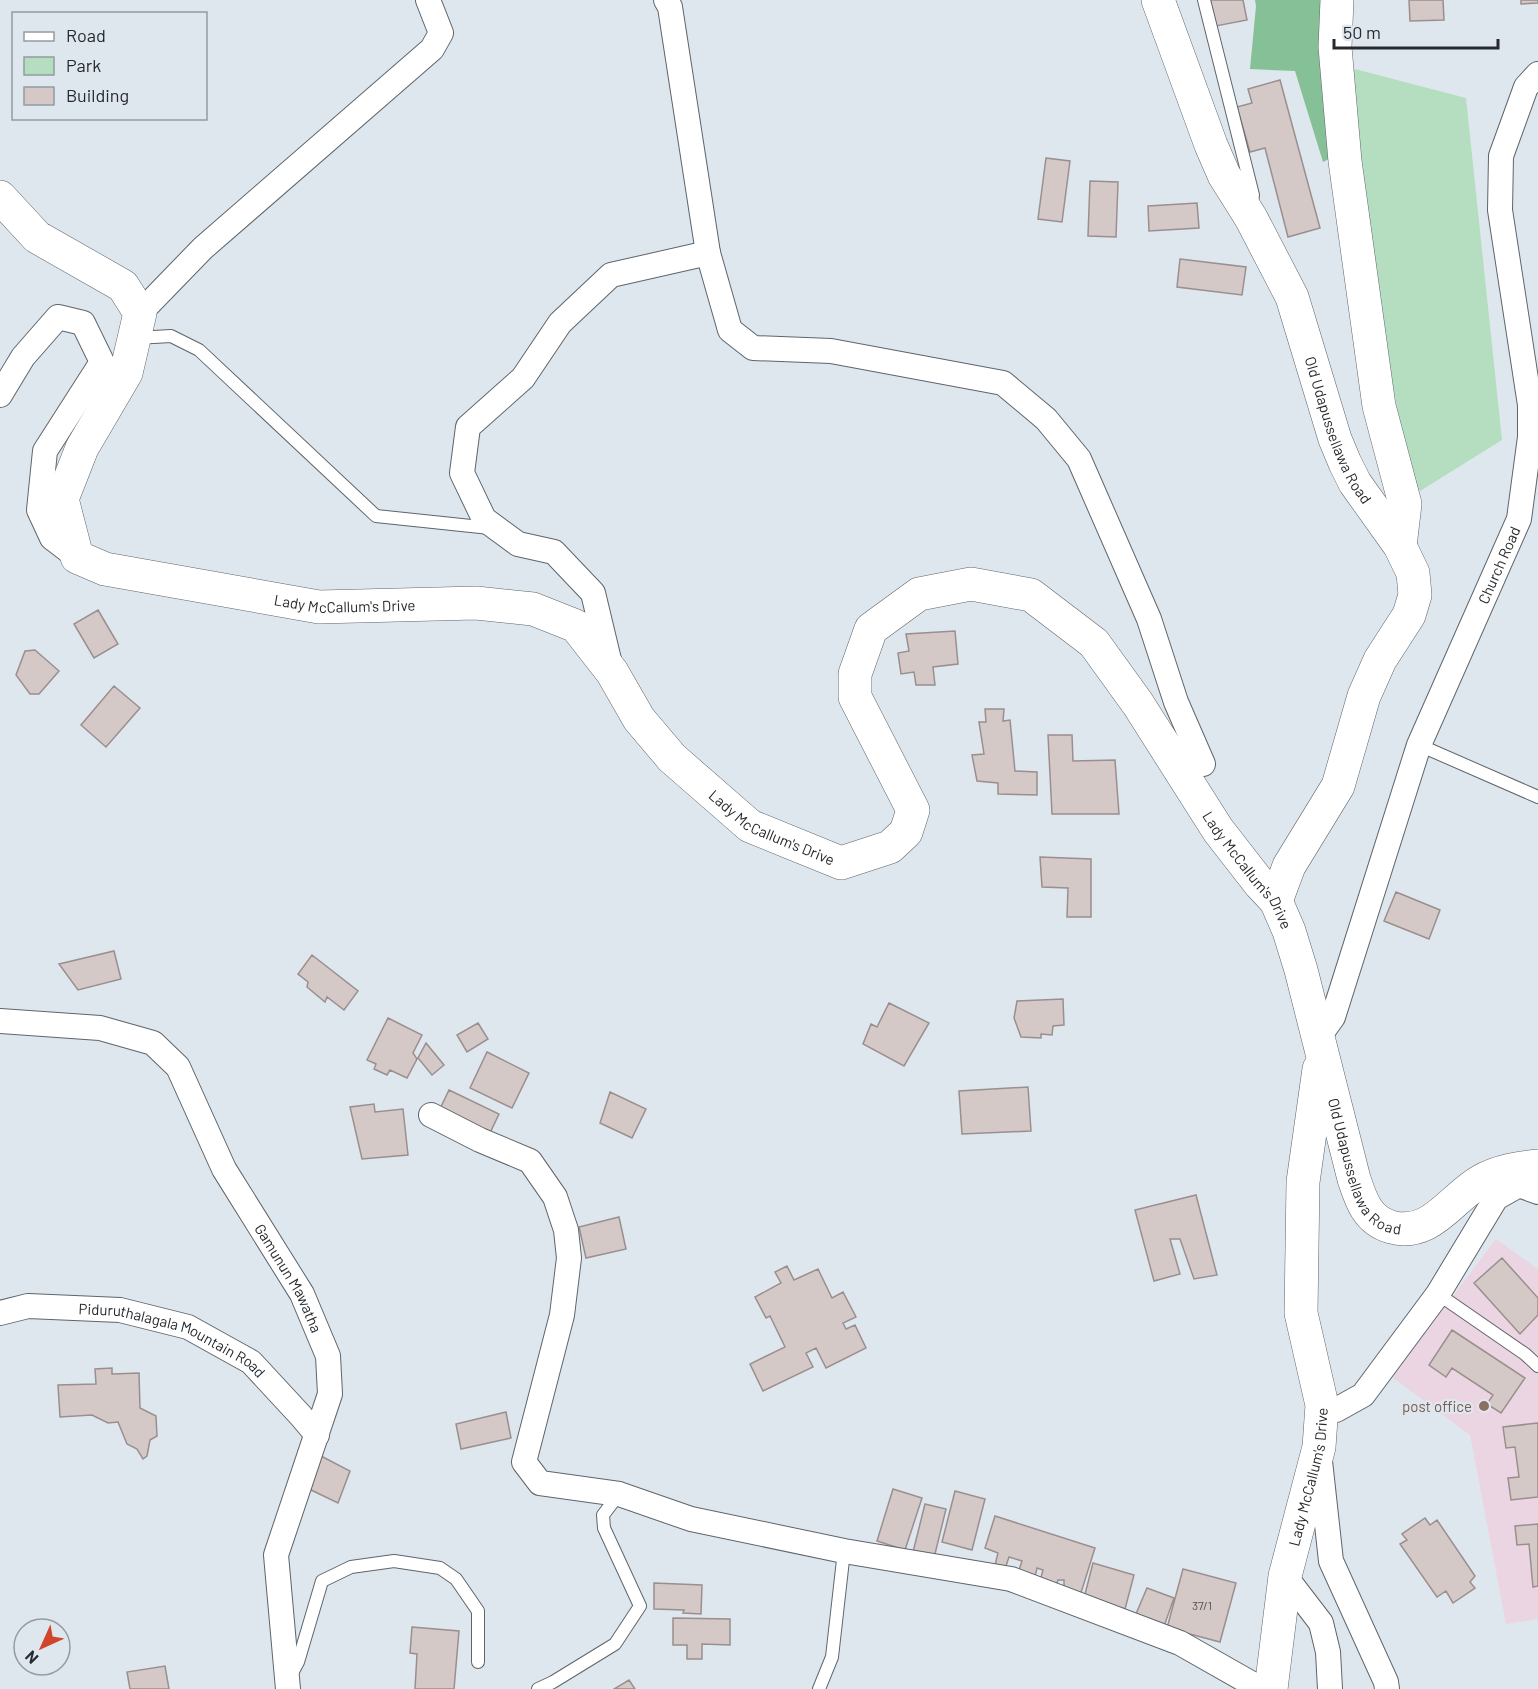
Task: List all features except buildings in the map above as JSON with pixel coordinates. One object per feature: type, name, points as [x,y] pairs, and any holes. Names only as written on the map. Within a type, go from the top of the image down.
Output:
[{"type":"main road","name":"Old Udapussellawa Road","points":[[1158,0],[1224,176],[1251,218],[1292,297],[1335,439],[1345,463],[1355,483],[1401,546],[1413,573],[1415,595],[1409,615],[1380,660],[1364,696],[1338,786],[1289,866],[1276,901]]},
{"type":"main road","points":[[1337,0],[1335,47],[1345,161],[1380,406],[1405,504],[1401,546]]},
{"type":"main road","points":[[6,209],[37,237],[123,286],[137,325],[126,373],[82,448],[62,499],[77,557]]},
{"type":"main road","name":"Lady McCallum's Drive","points":[[77,557],[105,569],[319,607],[476,603],[533,609],[576,626],[612,672],[639,719],[672,758],[750,826],[841,863],[890,847],[906,832],[913,810],[855,698],[855,674],[871,629],[919,594],[971,584],[1031,595],[1094,644],[1138,704],[1218,830],[1276,901],[1289,931],[1320,1045],[1303,1182],[1301,1313],[1322,1405],[1319,1447],[1285,1576],[1271,1689]]},
{"type":"main road","points":[[1244,864],[1274,863],[1299,851]]},
{"type":"main road","name":"Old Udapussellawa Road","points":[[1320,1045],[1354,1179],[1363,1203],[1372,1217],[1386,1225],[1413,1230],[1434,1220],[1480,1181],[1517,1168],[1538,1166]]},
{"type":"street","points":[[137,325],[203,248],[432,49],[441,33],[428,0]]},
{"type":"street","points":[[666,0],[670,7],[708,253],[730,330],[753,348],[831,351],[1003,383],[1046,419],[1079,459],[1149,619],[1176,702],[1203,764]]},
{"type":"street","name":"Church Road","points":[[1320,1045],[1333,1017],[1419,745],[1519,519],[1534,404],[1500,210],[1501,156],[1526,87],[1538,74]]},
{"type":"street","points":[[612,672],[593,593],[554,552],[518,544],[484,519],[462,473],[468,427],[523,378],[560,323],[611,275],[708,253]]},
{"type":"street","points":[[0,395],[23,357],[58,317],[84,323],[102,362],[45,451],[39,510],[52,538],[77,557]]},
{"type":"street","name":"Gamunun Mawatha","points":[[0,1021],[100,1028],[153,1043],[178,1067],[224,1170],[302,1294],[328,1356],[330,1394],[276,1555],[288,1685]]},
{"type":"street","points":[[431,1115],[480,1140],[530,1161],[555,1197],[566,1230],[569,1258],[562,1315],[524,1462],[540,1483],[619,1494],[691,1519],[844,1551],[1011,1579],[1180,1643],[1261,1689]]},
{"type":"street","points":[[1322,1405],[1336,1410],[1363,1395],[1438,1294],[1496,1198],[1519,1185],[1538,1192]]},
{"type":"street","name":"Piduruthalagala Mountain Road","points":[[0,1313],[28,1306],[120,1310],[188,1327],[251,1362],[317,1435]]},
{"type":"street","points":[[1319,1447],[1331,1560],[1388,1689]]},
{"type":"street","points":[[1285,1576],[1321,1623],[1328,1652],[1330,1689]]},
{"type":"lane","points":[[1204,0],[1253,195],[1251,218]]},
{"type":"lane","points":[[137,325],[171,336],[199,350],[376,516],[497,529]]},
{"type":"lane","points":[[1419,745],[1538,797]]},
{"type":"lane","points":[[1438,1294],[1526,1354],[1538,1366]]},
{"type":"lane","points":[[538,1689],[615,1644],[640,1606],[604,1528],[603,1515],[619,1494]]},
{"type":"lane","points":[[819,1689],[832,1658],[844,1551]]},
{"type":"lane","points":[[288,1685],[298,1662],[322,1581],[351,1567],[394,1561],[440,1568],[456,1579],[478,1611],[478,1662]]},
{"type":"shaded area","name":"post office","points":[[1496,1239],[1538,1269],[1538,1619],[1506,1624],[1470,1435],[1392,1377]]},
{"type":"green space","points":[[1255,0],[1324,0],[1337,155],[1323,162],[1295,71],[1250,69]]},
{"type":"green space","points":[[1351,68],[1466,98],[1502,440],[1420,491],[1409,481],[1372,259]]},
{"type":"place","name":"post office","points":[[1484,1406]]}]
